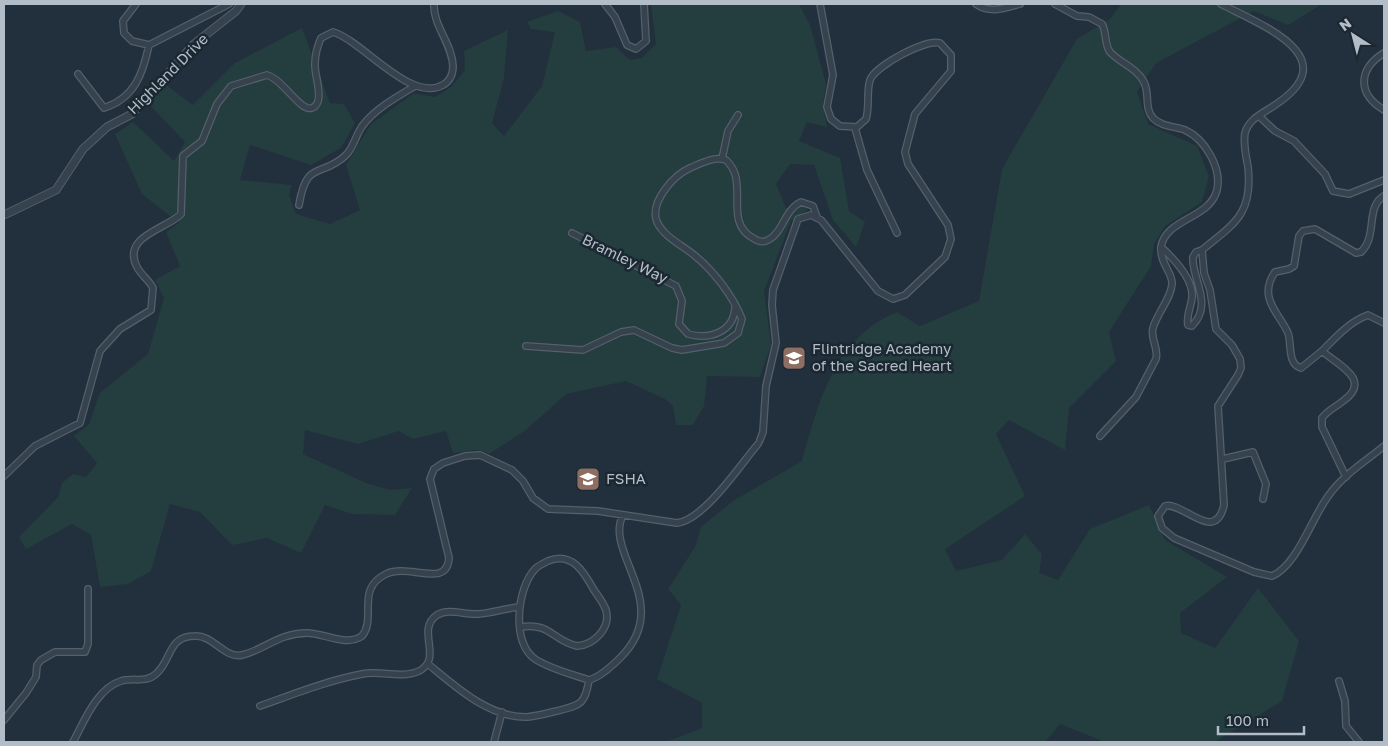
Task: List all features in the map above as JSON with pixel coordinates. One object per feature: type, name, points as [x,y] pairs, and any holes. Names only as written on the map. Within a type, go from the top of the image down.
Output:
[{"type":"street","points":[[136,4],[124,21],[124,33],[132,41],[149,45],[229,4]]},
{"type":"street","name":"Highland Drive","points":[[4,215],[56,190],[83,149],[107,127],[132,114],[194,44],[236,11],[241,4]]},
{"type":"street","points":[[4,476],[35,446],[80,423],[100,352],[120,329],[151,310],[153,288],[136,265],[135,253],[138,242],[146,235],[174,222],[181,214],[184,156],[202,141],[217,104],[231,86],[267,75],[283,84],[299,104],[311,108],[315,106],[319,96],[314,65],[316,52],[321,38],[332,32],[348,38],[402,79],[416,86],[439,87],[446,83],[451,76],[451,56],[435,15],[434,4]]},
{"type":"street","points":[[605,4],[615,17],[627,45],[636,49],[646,41],[644,4]]},
{"type":"street","points":[[526,346],[583,350],[628,330],[641,331],[677,350],[711,346],[729,340],[740,329],[742,319],[735,305],[707,267],[665,233],[656,216],[657,205],[668,185],[677,175],[705,162],[722,159],[729,163],[735,174],[737,218],[740,225],[753,239],[764,242],[772,238],[792,208],[801,202],[813,206],[817,217],[878,292],[892,299],[905,295],[945,257],[949,250],[951,239],[948,225],[908,164],[905,152],[919,108],[951,71],[952,60],[947,49],[936,42],[926,43],[878,70],[870,80],[866,119],[860,126],[855,128],[840,126],[832,119],[827,107],[833,75],[820,4]]},
{"type":"street","points":[[976,4],[996,10],[1020,4]]},
{"type":"street","points":[[1055,4],[1077,16],[1089,17],[1102,24],[1107,47],[1144,81],[1148,110],[1152,117],[1159,123],[1179,128],[1194,135],[1203,144],[1215,166],[1218,184],[1214,198],[1200,211],[1170,230],[1162,239],[1160,256],[1170,276],[1172,286],[1153,327],[1154,342],[1158,353],[1136,397],[1100,436]]},
{"type":"street","points":[[1161,247],[1178,265],[1192,290],[1187,319],[1188,325],[1192,326],[1196,323],[1202,295],[1192,257],[1196,252],[1202,250],[1234,225],[1245,207],[1250,186],[1244,138],[1250,122],[1295,91],[1303,68],[1300,57],[1287,40],[1221,4]]},
{"type":"street","points":[[78,74],[104,108],[110,106],[139,81],[149,45]]},
{"type":"street","points":[[1384,53],[1369,65],[1364,75],[1367,95],[1374,104],[1384,110]]},
{"type":"street","points":[[299,205],[302,188],[307,178],[313,172],[342,159],[348,153],[363,125],[387,105],[416,86]]},
{"type":"street","points":[[722,159],[728,131],[738,115]]},
{"type":"street","points":[[1259,116],[1275,131],[1294,141],[1325,174],[1333,190],[1349,194],[1384,180]]},
{"type":"street","points":[[855,128],[866,170],[897,233]]},
{"type":"street","points":[[1384,196],[1374,208],[1371,239],[1362,252],[1356,253],[1332,241],[1315,229],[1308,229],[1299,236],[1294,266],[1275,272],[1270,282],[1271,308],[1288,334],[1293,362],[1296,367],[1301,368],[1323,352],[1350,324],[1360,318],[1368,315],[1384,323]]},
{"type":"street","points":[[73,742],[93,707],[105,692],[121,681],[144,680],[154,676],[159,672],[171,647],[184,638],[203,637],[232,654],[240,656],[278,639],[296,634],[314,634],[351,640],[362,636],[367,628],[369,593],[380,577],[402,570],[434,575],[443,572],[448,566],[449,558],[430,479],[434,469],[443,463],[465,456],[485,456],[514,471],[533,498],[548,509],[584,509],[668,522],[688,520],[702,510],[759,442],[763,432],[766,386],[776,343],[772,306],[773,290],[796,223],[802,216],[817,217]]},
{"type":"street","name":"Bramley Way","points":[[572,233],[676,286],[682,301],[679,324],[688,334],[701,336],[726,329],[732,319],[735,305]]},
{"type":"street","points":[[1202,250],[1204,273],[1210,290],[1216,330],[1232,345],[1240,360],[1241,368],[1218,406],[1223,459],[1224,505],[1222,514],[1217,518],[1201,521],[1171,504],[1160,511],[1159,522],[1174,538],[1254,572],[1272,576],[1287,565],[1329,495],[1346,476],[1384,446]]},
{"type":"street","points":[[1323,352],[1352,376],[1355,382],[1356,389],[1352,395],[1322,418],[1322,427],[1346,476]]},
{"type":"street","points":[[1223,459],[1253,452],[1266,484],[1263,499]]},
{"type":"street","points":[[521,627],[545,628],[572,645],[582,646],[592,642],[605,626],[607,616],[603,604],[582,571],[571,561],[562,558],[536,568],[523,587],[520,607],[521,627],[524,645],[536,659],[588,680],[603,673],[625,653],[636,635],[641,617],[633,573],[619,537],[619,526],[623,515]]},
{"type":"street","points":[[4,720],[26,693],[36,677],[41,660],[55,652],[84,652],[88,644],[88,588]]},
{"type":"street","points":[[260,706],[340,678],[364,673],[413,673],[428,664],[431,653],[428,628],[436,616],[446,612],[476,614],[520,607]]},
{"type":"street","points":[[428,664],[477,701],[502,712],[528,717],[574,707],[585,698],[588,680]]},
{"type":"street","points":[[1338,681],[1344,702],[1346,726],[1359,742]]},
{"type":"street","points":[[494,742],[502,712]]},
{"type":"green space","points":[[651,4],[799,4],[810,25],[826,84],[823,106],[827,127],[807,122],[799,141],[840,158],[849,211],[865,222],[856,247],[833,220],[814,165],[790,164],[776,184],[786,208],[803,206],[808,210],[791,221],[764,291],[771,345],[760,377],[707,376],[704,406],[693,425],[676,425],[673,406],[665,399],[626,381],[566,394],[526,430],[489,454],[478,450],[453,453],[446,431],[413,439],[399,431],[358,444],[305,430],[303,454],[366,483],[390,490],[412,488],[395,515],[352,514],[325,505],[301,553],[267,538],[232,545],[200,512],[170,504],[151,571],[128,584],[100,587],[91,535],[72,524],[26,549],[19,537],[58,497],[62,483],[73,474],[86,477],[97,463],[74,436],[89,424],[100,393],[148,354],[164,298],[155,280],[180,266],[166,232],[179,223],[142,194],[115,134],[133,122],[174,161],[185,142],[148,103],[166,85],[193,105],[235,63],[302,28],[330,103],[344,104],[355,123],[341,148],[311,165],[250,145],[240,180],[292,185],[289,195],[296,214],[330,224],[360,210],[346,165],[371,124],[414,93],[435,97],[451,87],[465,70],[464,51],[508,30],[504,78],[492,123],[504,136],[542,86],[555,32],[531,29],[527,22],[558,11],[580,22],[586,51],[616,47],[630,60],[642,58],[656,44]]},
{"type":"green space","points":[[1121,4],[1322,4],[1288,25],[1254,11],[1156,63],[1137,92],[1148,124],[1197,146],[1209,176],[1202,202],[1165,226],[1154,244],[1151,266],[1109,332],[1116,361],[1069,408],[1065,450],[1009,420],[996,434],[1025,496],[945,549],[956,571],[1002,560],[1025,534],[1042,554],[1039,573],[1058,580],[1090,529],[1149,505],[1165,540],[1227,577],[1180,613],[1181,633],[1215,648],[1258,588],[1299,641],[1282,701],[1215,742],[1105,742],[1060,724],[1045,742],[666,742],[702,728],[702,703],[657,679],[681,605],[668,589],[695,547],[701,527],[733,501],[802,461],[815,417],[832,374],[858,338],[876,323],[897,312],[920,326],[979,301],[1002,169],[1077,39],[1110,19]]},
{"type":"place","name":"Flintridge Academy of the Sacred Heart","points":[[794,358]]},
{"type":"place","name":"FSHA","points":[[588,479]]}]
